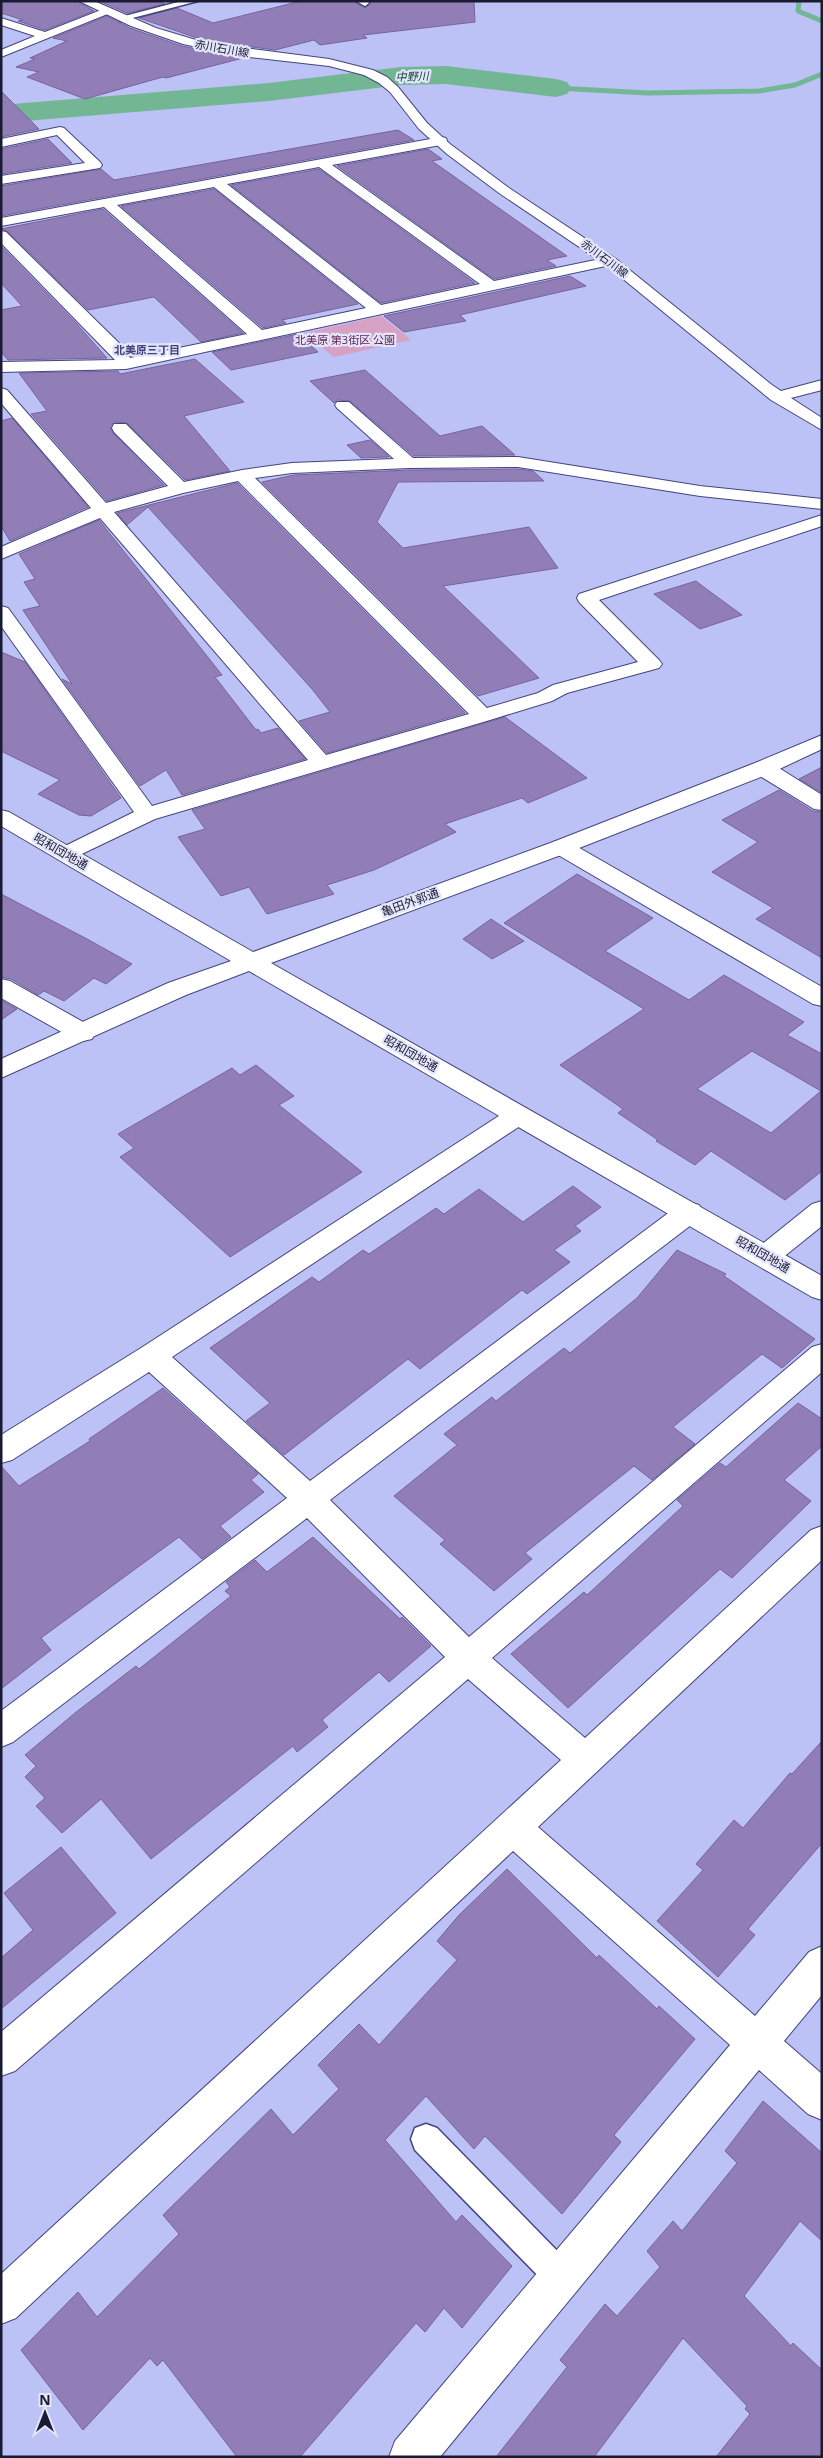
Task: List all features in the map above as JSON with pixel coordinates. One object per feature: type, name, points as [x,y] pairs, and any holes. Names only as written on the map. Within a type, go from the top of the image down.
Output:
[{"type":"street","name":"赤川石川線","points":[[84,1],[121,18],[182,41],[226,50],[340,66],[366,72],[383,80],[423,126],[471,166],[572,233],[610,261],[655,296],[746,375],[822,425]]},
{"type":"street","points":[[1,54],[106,11]]},
{"type":"street","points":[[1,21],[46,36]]},
{"type":"street","points":[[1,143],[60,131],[95,164],[1,180]]},
{"type":"street","points":[[1,222],[441,141]]},
{"type":"street","points":[[320,162],[493,287]]},
{"type":"street","points":[[216,182],[379,311]]},
{"type":"street","points":[[106,202],[259,336]]},
{"type":"street","points":[[1,234],[118,351],[126,364]]},
{"type":"street","points":[[1,367],[126,364],[610,261]]},
{"type":"street","points":[[777,397],[822,385]]},
{"type":"street","points":[[1,393],[322,763]]},
{"type":"street","points":[[343,405],[409,463]]},
{"type":"street","points":[[120,428],[180,488]]},
{"type":"street","points":[[1,554],[102,510],[180,488],[242,475],[292,468],[496,461],[538,463],[700,491],[822,504]]},
{"type":"street","points":[[242,475],[483,716]]},
{"type":"street","points":[[67,854],[147,814],[483,716],[545,697],[560,689],[652,664],[586,598],[822,520]]},
{"type":"street","points":[[1,612],[147,814]]},
{"type":"street","name":"亀田外郭通","points":[[1,1069],[177,989],[560,847],[763,768],[822,741]]},
{"type":"street","points":[[763,768],[822,804]]},
{"type":"street","name":"昭和団地通","points":[[1,817],[517,1116],[822,1289]]},
{"type":"street","points":[[560,847],[822,998]]},
{"type":"street","points":[[1,987],[83,1033]]},
{"type":"street","points":[[1,1452],[517,1116]]},
{"type":"street","points":[[1,1731],[689,1212]]},
{"type":"street","points":[[766,1256],[822,1212]]},
{"type":"street","points":[[151,1356],[309,1499],[468,1658],[586,1760]]},
{"type":"street","points":[[1,2057],[822,1356]]},
{"type":"street","points":[[1,2303],[822,1540]]},
{"type":"street","points":[[512,1828],[822,2100]]},
{"type":"street","points":[[411,2457],[822,1965]]},
{"type":"lane","points":[[121,18],[194,1]]},
{"type":"lane","points":[[426,2139],[561,2277]]},
{"type":"green space","name":"北美原 第3街区 公園","points":[[381,316],[411,340],[334,357],[305,333]]},
{"type":"building","points":[[1,1],[77,1],[94,11],[45,30],[1,13]]},
{"type":"building","points":[[99,1],[159,1],[165,4],[127,13]]},
{"type":"building","points":[[301,1],[354,1],[364,8],[370,4],[370,1],[474,1],[475,22],[363,35],[367,38],[320,45],[314,40],[275,50],[206,41],[139,18],[177,8],[213,23]]},
{"type":"building","points":[[107,16],[130,28],[182,46],[243,58],[166,78],[163,77],[85,99],[27,77],[39,72],[16,67],[35,59],[30,58],[67,41],[53,38]]},
{"type":"building","points":[[1,91],[39,129],[1,137]]},
{"type":"building","points":[[398,130],[414,140],[1,216],[1,186],[101,169],[114,180]]},
{"type":"building","points":[[48,139],[72,163],[1,174],[1,149]]},
{"type":"building","points":[[428,149],[442,159],[432,161],[567,256],[547,260],[556,266],[494,279],[337,166]]},
{"type":"building","points":[[319,169],[475,283],[381,303],[231,185]]},
{"type":"building","points":[[214,189],[358,304],[282,320],[286,323],[263,328],[121,206]]},
{"type":"building","points":[[103,209],[243,333],[201,342],[154,297],[88,310],[7,231],[1,229]]},
{"type":"building","points":[[1,246],[76,323],[107,358],[8,360],[1,352],[1,310],[22,306],[1,283]]},
{"type":"building","points":[[570,276],[586,286],[460,315],[466,321],[404,332],[384,316]]},
{"type":"building","points":[[298,334],[318,352],[231,370],[212,352]]},
{"type":"building","points":[[195,359],[244,402],[184,416],[230,471],[185,480],[127,423],[114,422],[110,427],[113,433],[164,485],[107,501],[31,414],[47,411],[19,373],[118,371],[120,374]]},
{"type":"building","points":[[365,370],[440,436],[482,426],[515,455],[414,456],[350,401],[337,400],[334,403],[310,381]]},
{"type":"building","points":[[12,418],[88,507],[10,541],[1,526],[1,421]]},
{"type":"building","points":[[370,440],[389,457],[361,458],[347,445]]},
{"type":"building","points":[[518,469],[533,471],[544,481],[398,482],[377,522],[403,548],[529,527],[558,568],[443,586],[539,678],[478,696],[262,482],[294,475],[409,470]]},
{"type":"building","points":[[237,483],[465,713],[327,753],[299,721],[330,712],[312,689],[148,507],[127,525],[117,513]]},
{"type":"building","points":[[99,520],[222,675],[215,677],[256,730],[258,729],[261,733],[278,728],[305,759],[182,795],[166,770],[140,786],[62,679],[72,684],[23,610],[40,606],[24,582],[35,579],[19,554]]},
{"type":"building","points":[[696,581],[742,615],[700,629],[654,594]]},
{"type":"building","points":[[1,652],[25,662],[121,798],[91,816],[79,815],[38,794],[60,780],[1,751]]},
{"type":"building","points":[[505,717],[587,778],[528,803],[522,798],[445,824],[456,832],[374,870],[327,885],[334,894],[267,914],[249,887],[221,896],[178,837],[205,829],[192,810]]},
{"type":"building","points":[[822,767],[822,793],[799,779]]},
{"type":"building","points":[[779,790],[813,811],[822,812],[822,958],[756,919],[773,908],[712,872],[758,842],[722,820]]},
{"type":"building","points":[[577,874],[653,918],[605,951],[689,1000],[724,975],[804,1022],[787,1035],[822,1054],[822,1171],[785,1200],[711,1151],[695,1165],[656,1141],[658,1140],[618,1113],[623,1109],[560,1065],[644,1009],[504,923]],"holes":[[[752,1051],[821,1091],[771,1133],[697,1089]]]},
{"type":"building","points":[[1,894],[132,964],[106,984],[94,978],[64,1001],[44,991],[38,995],[11,979],[1,977]]},
{"type":"building","points":[[491,919],[524,941],[492,959],[463,939]]},
{"type":"building","points":[[1,1000],[17,1009],[1,1020]]},
{"type":"building","points":[[256,1065],[294,1096],[279,1105],[362,1172],[230,1257],[120,1157],[134,1148],[118,1134],[232,1068],[240,1075]]},
{"type":"building","points":[[573,1186],[601,1207],[575,1226],[581,1231],[554,1250],[570,1262],[527,1294],[522,1290],[420,1369],[408,1359],[284,1455],[246,1421],[270,1403],[210,1348],[312,1277],[319,1282],[363,1250],[369,1254],[436,1208],[444,1214],[479,1189],[523,1222]]},
{"type":"building","points":[[677,1250],[726,1274],[724,1276],[815,1339],[782,1368],[762,1354],[673,1427],[695,1444],[652,1480],[634,1466],[525,1553],[532,1559],[494,1591],[440,1544],[445,1540],[394,1496],[457,1445],[444,1434],[492,1397],[496,1401],[564,1348],[570,1353],[637,1298]]},
{"type":"building","points":[[163,1388],[258,1474],[251,1480],[264,1492],[220,1526],[231,1537],[202,1559],[179,1537],[41,1638],[51,1650],[1,1689],[1,1466],[19,1486],[90,1441],[89,1439]]},
{"type":"building","points":[[798,1403],[822,1419],[822,1446],[784,1480],[811,1501],[732,1578],[720,1569],[568,1708],[511,1654],[584,1592],[587,1595],[638,1548],[683,1506],[677,1500],[720,1463],[726,1467]]},
{"type":"building","points":[[313,1537],[400,1619],[402,1617],[431,1646],[389,1682],[379,1672],[322,1720],[328,1727],[297,1752],[293,1746],[151,1859],[101,1799],[62,1833],[36,1806],[45,1798],[25,1777],[36,1766],[25,1755],[75,1713],[136,1666],[139,1669],[231,1596],[225,1591],[230,1587],[226,1582],[255,1560],[267,1572]]},
{"type":"building","points":[[822,1741],[822,1843],[748,1929],[755,1935],[718,1977],[657,1921],[703,1870],[696,1864],[734,1820],[743,1828],[790,1773],[792,1774]]},
{"type":"building","points":[[61,1847],[116,1913],[1,2009],[1,1958],[33,1930],[4,1893]]},
{"type":"building","points":[[507,1869],[597,1958],[599,1955],[657,2009],[659,2006],[695,2039],[614,2135],[621,2142],[562,2214],[485,2136],[474,2149],[426,2096],[385,2140],[456,2222],[462,2215],[512,2266],[462,2328],[444,2308],[425,2332],[416,2323],[300,2457],[237,2457],[163,2360],[157,2366],[150,2358],[83,2430],[21,2350],[78,2292],[97,2317],[179,2234],[163,2215],[271,2109],[293,2135],[339,2089],[318,2065],[359,2024],[379,2045],[457,1960],[437,1941],[459,1915]]},
{"type":"building","points":[[763,2101],[822,2153],[822,2241],[800,2221],[744,2296],[791,2346],[793,2343],[822,2370],[822,2457],[716,2457],[750,2414],[745,2409],[747,2406],[683,2338],[594,2457],[496,2457],[567,2367],[560,2360],[605,2304],[617,2316],[660,2267],[647,2251],[673,2221],[682,2231],[737,2163],[725,2151]]},
{"type":"waterway","name":"中野川","points":[[799,1],[798,11],[822,21]]},
{"type":"waterway","name":"中野川","points":[[556,88],[648,93],[759,91],[795,85],[822,74]]},
{"type":"waterway","name":"中野川","points":[[1,114],[269,92],[401,76],[446,75],[556,88]]},
{"type":"district","name":"北美原三丁目","points":[[147,349]]}]
